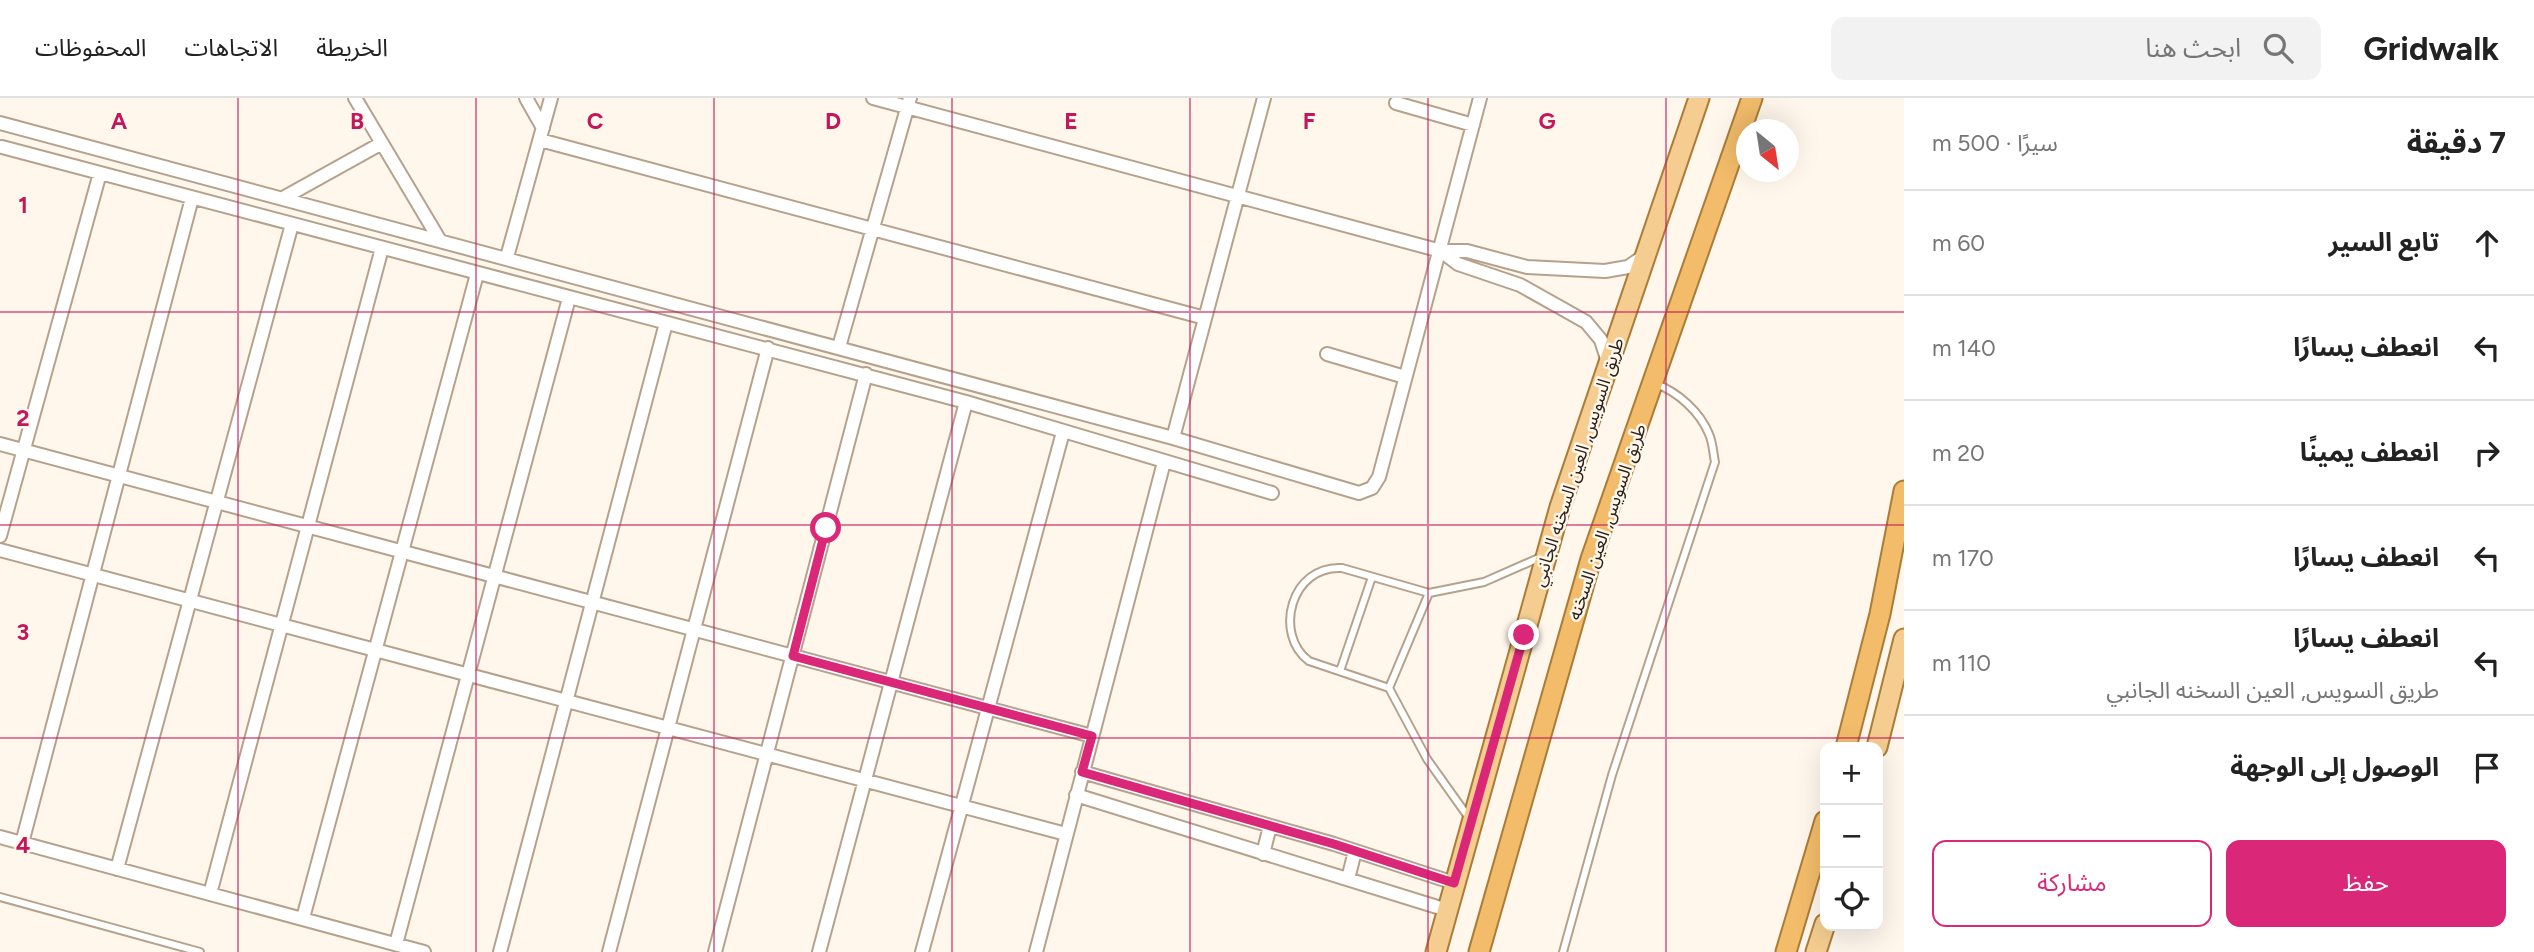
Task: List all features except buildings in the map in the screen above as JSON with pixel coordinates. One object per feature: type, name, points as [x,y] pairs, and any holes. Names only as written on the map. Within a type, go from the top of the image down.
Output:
[{"type":"highway","name":"طريق السويس, العين السخنه","points":[[1479,952],[1591,559],[1752,98]]},
{"type":"highway","points":[[1847,742],[1880,614],[1904,491]]},
{"type":"highway","points":[[1786,952],[1820,838]]},
{"type":"main road","name":"طريق السويس, العين السخنه الجانبي","points":[[1436,952],[1575,459],[1699,98]]},
{"type":"main road","points":[[1878,742],[1904,639]]},
{"type":"main road","points":[[1816,952],[1823,931]]},
{"type":"street","points":[[355,98],[439,239]]},
{"type":"street","points":[[526,98],[541,134]]},
{"type":"street","points":[[507,257],[551,98]]},
{"type":"street","points":[[873,98],[908,102],[1441,251],[1467,251],[1539,267],[1616,270],[1628,267],[1645,255]]},
{"type":"street","points":[[1173,438],[1264,98]]},
{"type":"street","points":[[0,123],[1173,438],[1359,493],[1372,488],[1379,477],[1480,98]]},
{"type":"street","points":[[839,348],[908,102]]},
{"type":"street","points":[[1396,103],[1473,125]]},
{"type":"street","points":[[541,134],[873,229],[1205,318]]},
{"type":"street","points":[[283,198],[382,143]]},
{"type":"street","points":[[1,150],[100,173],[866,374],[1272,493]]},
{"type":"street","points":[[0,536],[100,173]]},
{"type":"street","points":[[22,843],[192,198]]},
{"type":"street","points":[[117,869],[292,224]]},
{"type":"street","points":[[210,894],[382,248]]},
{"type":"street","points":[[1441,251],[1458,264],[1533,292],[1592,327],[1604,346],[1609,364]]},
{"type":"street","points":[[1501,279],[1505,261]]},
{"type":"street","points":[[1533,292],[1539,267]]},
{"type":"street","points":[[303,918],[477,274]]},
{"type":"street","points":[[396,944],[569,298]]},
{"type":"street","points":[[500,952],[666,323]]},
{"type":"street","points":[[609,952],[768,348]]},
{"type":"street","points":[[1327,354],[1405,377]]},
{"type":"street","points":[[715,952],[866,374]]},
{"type":"street","points":[[819,952],[966,402]]},
{"type":"street","points":[[922,952],[1063,432]]},
{"type":"street","points":[[0,444],[1092,736]]},
{"type":"street","points":[[1036,952],[1164,462]]},
{"type":"street","points":[[0,550],[1066,834]]},
{"type":"street","points":[[1082,772],[1355,851],[1454,883]]},
{"type":"street","points":[[1105,804],[1111,780]]},
{"type":"street","points":[[1076,795],[1447,910]]},
{"type":"street","points":[[1263,854],[1270,827]]},
{"type":"street","points":[[0,837],[424,952]]},
{"type":"street","points":[[1348,879],[1355,851]]},
{"type":"lane","points":[[1563,952],[1612,775],[1715,462],[1709,434],[1698,414],[1669,389],[1654,383]]},
{"type":"lane","points":[[1472,822],[1427,759],[1389,688],[1309,661],[1300,654],[1294,647],[1291,611],[1304,581],[1328,567],[1342,568],[1429,593],[1484,582],[1546,555]]},
{"type":"lane","points":[[1340,671],[1372,577]]},
{"type":"lane","points":[[1389,688],[1429,593]]},
{"type":"lane","points":[[0,897],[200,952]]},
{"type":"route","points":[[826,528],[793,656],[1092,736],[1082,772],[1334,844],[1454,883],[1524,635]]}]
